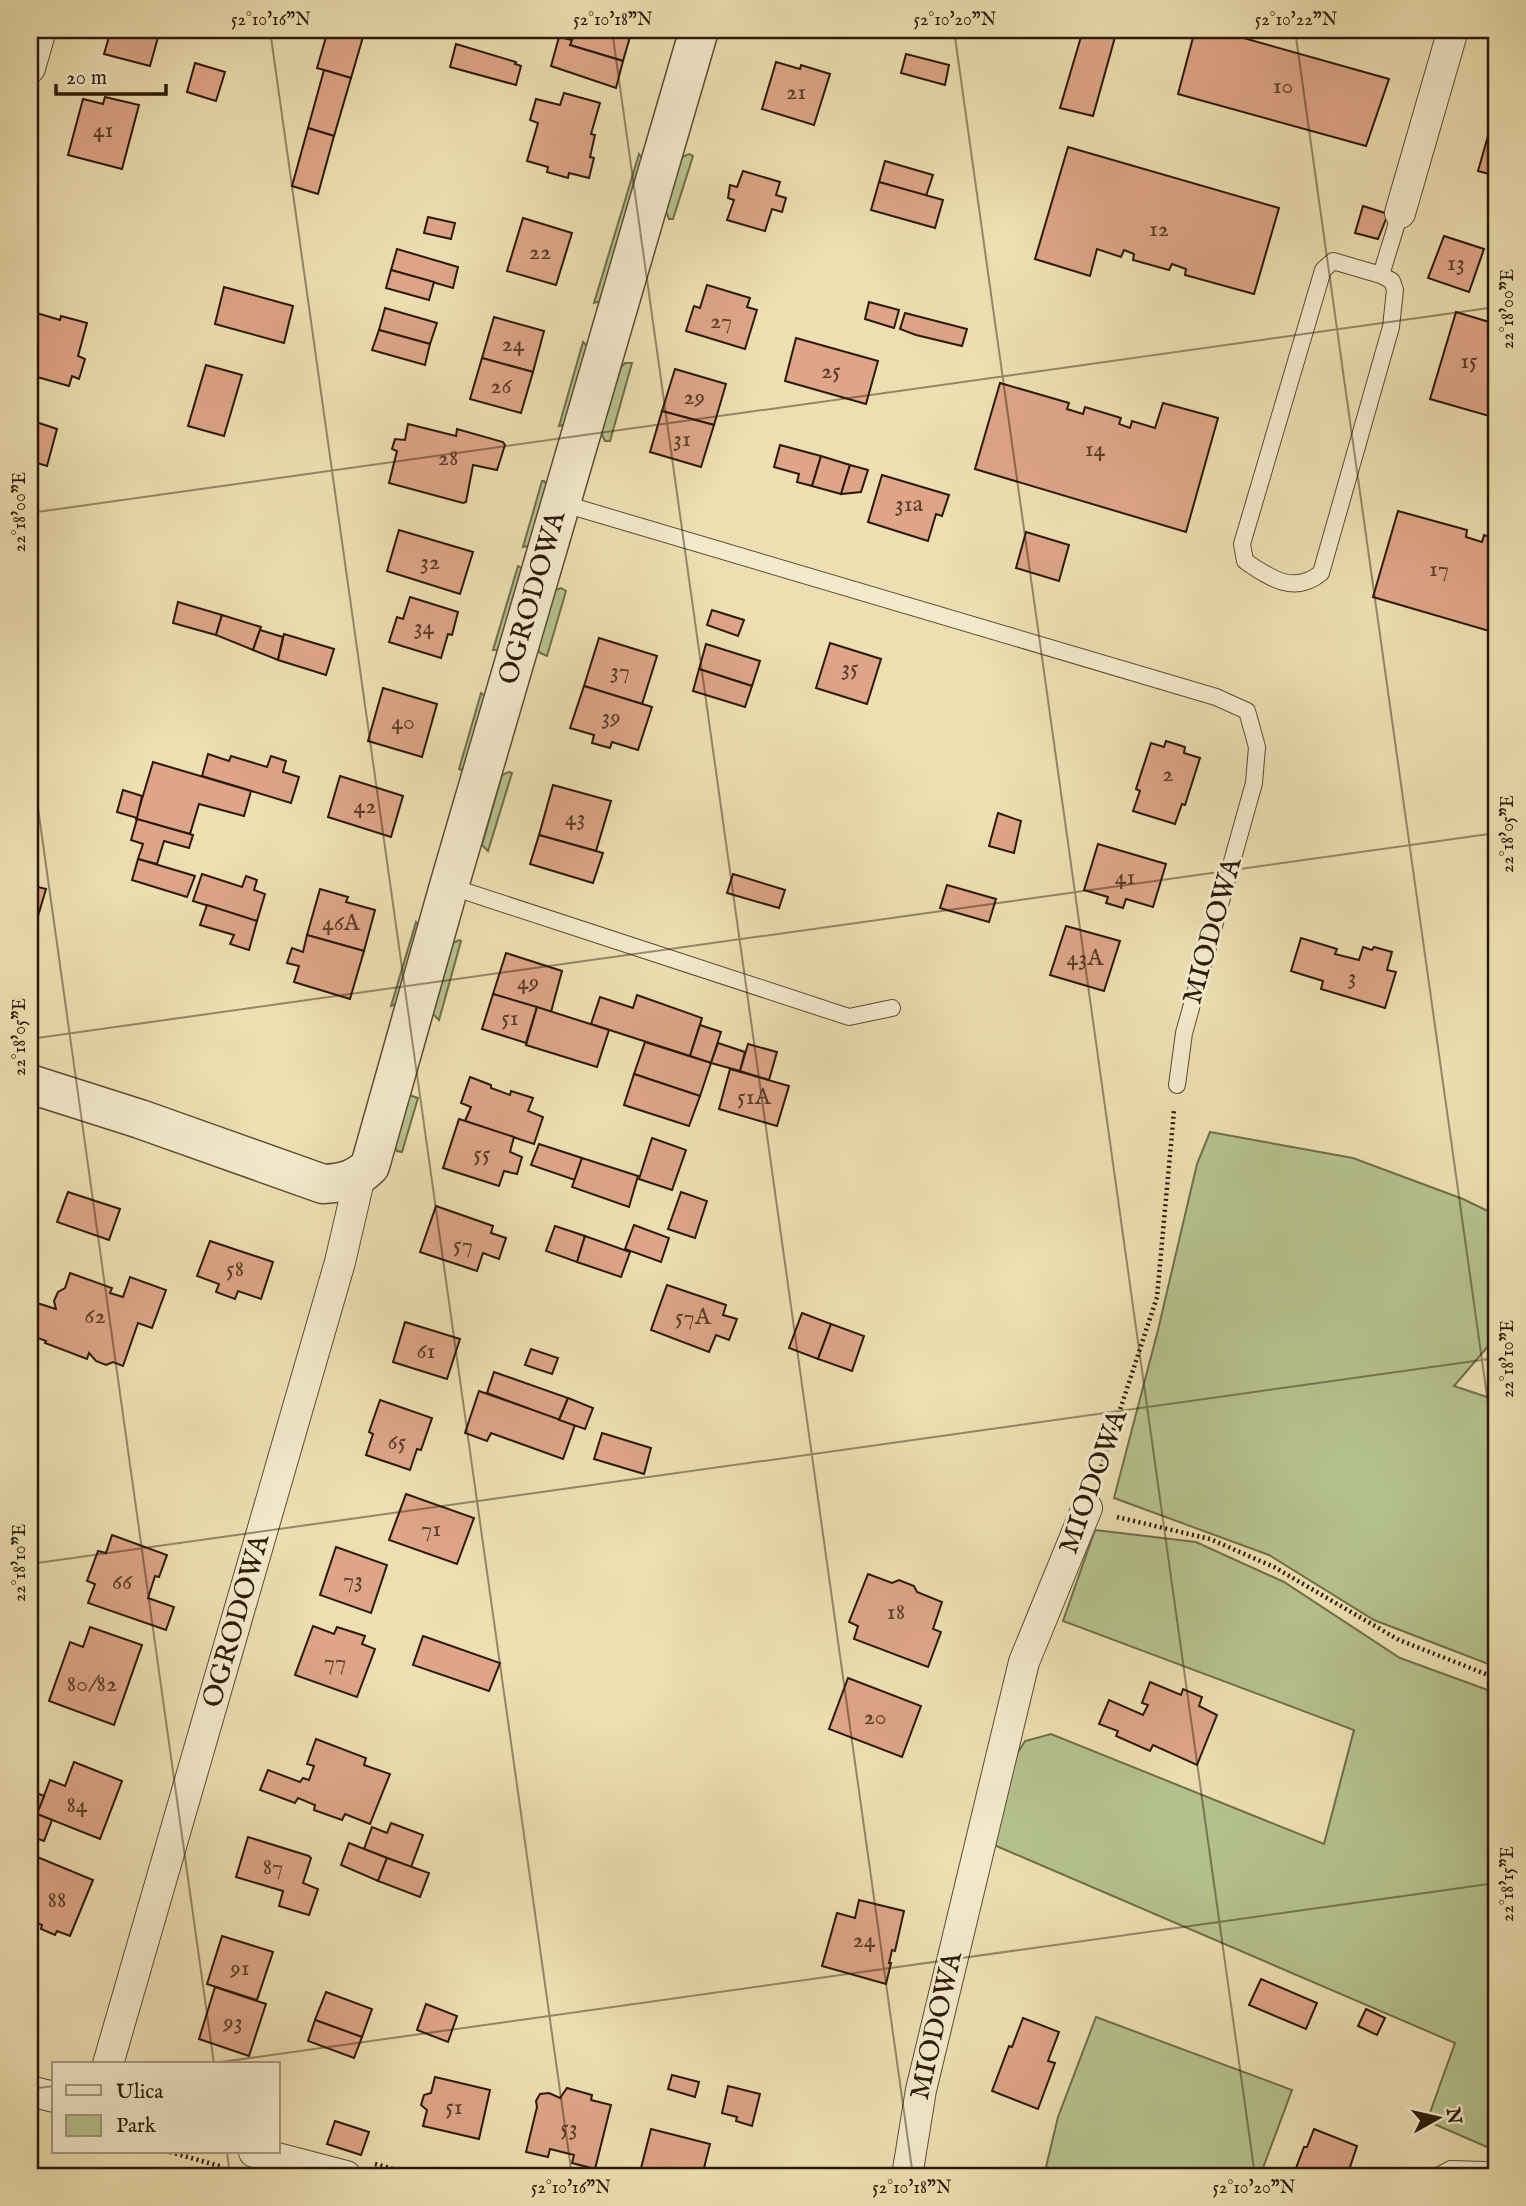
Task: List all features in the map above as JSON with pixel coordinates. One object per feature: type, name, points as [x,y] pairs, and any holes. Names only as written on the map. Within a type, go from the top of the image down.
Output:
[{"type":"street","points":[[30,68],[41,30]]},
{"type":"street","name":"OGRODOWA","points":[[109,2062],[365,1171],[699,30]]},
{"type":"street","points":[[1400,213],[1453,30]]},
{"type":"street","points":[[30,1084],[323,1184],[344,1183],[365,1171]]},
{"type":"street","name":"MIODOWA","points":[[907,2176],[920,2090],[1024,1662],[1087,1508]]},
{"type":"street","points":[[30,2091],[52,2097]]},
{"type":"street","points":[[244,2161],[346,2176]]},
{"type":"lane","points":[[1381,275],[1400,213]]},
{"type":"lane","points":[[1333,261],[1381,275],[1392,281],[1395,290],[1391,327],[1321,573],[1310,582],[1298,586],[1266,575],[1245,561],[1242,544],[1323,270],[1333,261]]},
{"type":"lane","name":"MIODOWA","points":[[561,503],[1216,697],[1247,712],[1257,747],[1254,783],[1184,1033],[1177,1086]]},
{"type":"lane","points":[[449,886],[849,1017],[892,1007]]},
{"type":"lane","points":[[1438,2176],[1451,2169],[1485,2170]]},
{"type":"path","name":"MIODOWA","points":[[1087,1508],[1157,1297],[1177,1086]]},
{"type":"path","points":[[1087,1508],[1210,1539],[1274,1567],[1399,1640],[1496,1678]]},
{"type":"path","points":[[186,2154],[244,2161]]},
{"type":"green space","points":[[639,154],[645,162],[603,301],[594,303]]},
{"type":"green space","points":[[689,154],[693,156],[673,219],[669,219],[666,211],[682,157]]},
{"type":"green space","points":[[583,342],[589,348],[567,424],[559,426]]},
{"type":"green space","points":[[625,363],[632,363],[610,441],[605,441],[601,433],[621,367]]},
{"type":"green space","points":[[542,481],[549,488],[532,545],[523,547]]},
{"type":"green space","points":[[518,566],[524,570],[500,650],[493,650]]},
{"type":"green space","points":[[561,588],[566,591],[547,656],[538,649],[555,590]]},
{"type":"green space","points":[[481,693],[489,698],[468,767],[461,770],[459,769]]},
{"type":"green space","points":[[512,773],[488,851],[482,845],[502,775]]},
{"type":"green space","points":[[416,922],[419,925],[397,1004],[391,1006]]},
{"type":"green space","points":[[461,941],[439,1020],[433,1014],[453,943]]},
{"type":"green space","points":[[409,1095],[418,1098],[402,1152],[397,1151],[394,1145]]},
{"type":"green space","points":[[1210,1132],[1353,1158],[1463,1199],[1496,1215],[1496,1337],[1454,1386],[1496,1400],[1496,1667],[1374,1620],[1269,1555],[1114,1498],[1158,1330],[1197,1164]]},
{"type":"green space","points":[[1095,1530],[1196,1542],[1284,1582],[1400,1658],[1496,1693],[1496,2151],[1427,2121],[1455,2043],[987,1842],[1006,1771],[1025,1741],[1051,1734],[1324,1844],[1354,1730],[1063,1621]]},
{"type":"green space","points":[[1096,2017],[1292,2090],[1260,2176],[1083,2176],[1046,2167],[1058,2117]]},
{"type":"building","points":[[111,30],[160,30],[150,66],[104,54]]},
{"type":"building","points":[[328,30],[365,30],[351,78],[317,68]]},
{"type":"building","points":[[575,30],[632,30],[623,61],[570,45]]},
{"type":"building","points":[[1083,30],[1117,30],[1093,116],[1060,108]]},
{"type":"building","points":[[1195,30],[1215,30],[1389,79],[1366,146],[1178,94]]},
{"type":"building","points":[[559,37],[572,40],[570,45],[623,61],[616,88],[551,66]]},
{"type":"building","points":[[456,44],[516,62],[515,64],[521,66],[516,85],[450,67]]},
{"type":"building","points":[[906,54],[949,65],[945,85],[901,73]]},
{"type":"building","points":[[776,62],[800,69],[801,65],[830,74],[814,125],[762,109]]},
{"type":"building","points":[[195,63],[225,72],[216,101],[187,92]]},
{"type":"building","points":[[324,70],[351,78],[334,136],[308,128]]},
{"type":"building","points":[[564,93],[600,103],[591,134],[595,135],[590,157],[594,158],[589,178],[569,173],[568,178],[547,172],[548,167],[527,161],[538,123],[530,120],[536,99],[560,105]]},
{"type":"building","points":[[105,97],[139,105],[122,169],[68,155],[83,99],[103,104]]},
{"type":"building","points":[[1496,108],[1496,176],[1478,171]]},
{"type":"building","points":[[308,128],[334,136],[318,194],[292,186]]},
{"type":"building","points":[[1068,147],[1279,208],[1254,294],[1185,275],[1186,269],[1172,264],[1169,270],[1133,260],[1134,254],[1124,250],[1121,257],[1097,249],[1090,276],[1035,259]]},
{"type":"building","points":[[885,161],[933,175],[926,196],[879,182]]},
{"type":"building","points":[[743,171],[780,182],[776,195],[786,198],[782,212],[772,209],[765,231],[727,220],[734,200],[728,198],[730,185],[737,187]]},
{"type":"building","points":[[879,182],[943,200],[935,228],[871,210]]},
{"type":"building","points":[[1363,206],[1388,214],[1378,239],[1355,233]]},
{"type":"building","points":[[428,217],[455,223],[451,239],[424,233]]},
{"type":"building","points":[[523,218],[572,233],[556,285],[507,271]]},
{"type":"building","points":[[1444,236],[1484,249],[1469,292],[1428,278]]},
{"type":"building","points":[[397,249],[458,267],[453,288],[391,270]]},
{"type":"building","points":[[391,270],[434,282],[429,300],[386,288]]},
{"type":"building","points":[[707,285],[750,298],[747,307],[757,310],[745,349],[686,331],[694,306],[700,308]]},
{"type":"building","points":[[224,287],[293,306],[284,343],[215,324]]},
{"type":"building","points":[[869,302],[899,310],[894,328],[865,319]]},
{"type":"building","points":[[385,308],[437,323],[430,344],[379,330]]},
{"type":"building","points":[[30,311],[60,320],[61,316],[87,323],[78,356],[85,359],[79,379],[72,376],[69,386],[30,375]]},
{"type":"building","points":[[1456,312],[1496,324],[1496,418],[1430,399]]},
{"type":"building","points":[[905,313],[967,329],[962,346],[900,329]]},
{"type":"building","points":[[494,317],[544,331],[533,372],[482,358]]},
{"type":"building","points":[[379,330],[430,344],[425,365],[372,350]]},
{"type":"building","points":[[796,338],[878,361],[866,404],[785,381]]},
{"type":"building","points":[[482,358],[533,372],[521,413],[470,399]]},
{"type":"building","points":[[206,365],[242,375],[224,436],[188,426]]},
{"type":"building","points":[[675,369],[726,384],[714,425],[662,411]]},
{"type":"building","points":[[1000,383],[1069,403],[1067,409],[1083,414],[1085,407],[1121,418],[1119,424],[1130,428],[1132,421],[1155,428],[1163,403],[1218,418],[1186,532],[975,469]]},
{"type":"building","points":[[662,411],[714,425],[701,467],[650,452]]},
{"type":"building","points":[[30,420],[57,429],[47,466],[30,461]]},
{"type":"building","points":[[408,424],[456,436],[457,429],[503,442],[505,445],[497,470],[473,465],[466,502],[463,503],[389,483],[397,451],[392,449],[395,439],[405,440]]},
{"type":"building","points":[[780,445],[821,456],[812,486],[797,482],[799,474],[774,467]]},
{"type":"building","points":[[821,456],[850,465],[841,494],[812,486]]},
{"type":"building","points":[[850,465],[868,470],[861,492],[841,494]]},
{"type":"building","points":[[882,475],[949,495],[942,516],[936,514],[928,541],[868,522]]},
{"type":"building","points":[[1398,511],[1467,530],[1466,537],[1482,542],[1484,535],[1496,539],[1496,633],[1373,597]]},
{"type":"building","points":[[399,530],[473,552],[460,594],[387,571]]},
{"type":"building","points":[[1026,532],[1069,545],[1059,581],[1016,568]]},
{"type":"building","points":[[410,597],[458,612],[452,635],[448,634],[441,658],[389,642],[397,617],[403,619]]},
{"type":"building","points":[[178,602],[222,615],[216,635],[173,623]]},
{"type":"building","points":[[712,610],[744,620],[738,636],[707,625]]},
{"type":"building","points":[[222,615],[261,627],[253,650],[216,635]]},
{"type":"building","points":[[260,630],[283,637],[278,660],[253,650]]},
{"type":"building","points":[[284,634],[334,649],[326,675],[278,660]]},
{"type":"building","points":[[599,638],[657,656],[642,704],[584,686]]},
{"type":"building","points":[[830,643],[881,659],[867,704],[816,688]]},
{"type":"building","points":[[706,644],[760,661],[752,686],[699,669]]},
{"type":"building","points":[[699,669],[752,686],[745,707],[693,691]]},
{"type":"building","points":[[584,686],[652,707],[638,750],[612,742],[610,748],[592,743],[594,735],[570,728]]},
{"type":"building","points":[[383,688],[437,704],[422,757],[368,741]]},
{"type":"building","points":[[1166,741],[1185,747],[1184,753],[1200,758],[1185,805],[1182,804],[1175,824],[1133,811],[1140,791],[1136,789],[1151,743],[1164,747]]},
{"type":"building","points":[[208,754],[229,761],[231,756],[267,767],[271,756],[286,761],[283,772],[299,777],[291,803],[202,776]]},
{"type":"building","points":[[153,762],[251,791],[244,816],[199,804],[190,834],[136,819]]},
{"type":"building","points":[[340,776],[403,796],[391,837],[328,817]]},
{"type":"building","points":[[553,785],[611,801],[596,851],[539,835]]},
{"type":"building","points":[[123,790],[142,796],[137,818],[117,812]]},
{"type":"building","points":[[998,813],[1021,821],[1014,853],[989,846]]},
{"type":"building","points":[[137,819],[193,835],[189,848],[164,841],[157,864],[138,859],[143,844],[131,840]]},
{"type":"building","points":[[539,835],[603,853],[593,883],[530,864]]},
{"type":"building","points":[[1098,844],[1166,864],[1153,907],[1126,899],[1123,908],[1106,903],[1108,897],[1084,890]]},
{"type":"building","points":[[138,859],[195,876],[187,897],[132,880]]},
{"type":"building","points":[[202,874],[242,887],[246,876],[257,880],[254,890],[265,894],[257,921],[193,901]]},
{"type":"building","points":[[733,874],[785,890],[779,908],[727,893]]},
{"type":"building","points":[[30,885],[46,889],[38,916],[30,914]]},
{"type":"building","points":[[947,885],[996,899],[989,922],[940,908]]},
{"type":"building","points":[[320,889],[348,897],[346,902],[375,910],[364,951],[307,935]]},
{"type":"building","points":[[207,905],[257,921],[249,950],[230,944],[234,935],[200,925]]},
{"type":"building","points":[[1066,926],[1120,941],[1104,991],[1050,975]]},
{"type":"building","points":[[307,935],[364,951],[350,999],[294,982],[299,966],[287,963],[292,948],[303,952]]},
{"type":"building","points":[[1301,938],[1337,949],[1335,954],[1359,960],[1363,947],[1392,952],[1387,970],[1396,972],[1385,1008],[1321,989],[1323,981],[1291,971]]},
{"type":"building","points":[[506,953],[562,971],[551,1012],[493,994]]},
{"type":"building","points":[[493,994],[537,1007],[526,1043],[482,1029]]},
{"type":"building","points":[[637,995],[702,1018],[690,1056],[591,1024],[600,997],[633,1008]]},
{"type":"building","points":[[537,1007],[609,1030],[597,1067],[526,1045]]},
{"type":"building","points":[[700,1025],[721,1032],[711,1063],[690,1056]]},
{"type":"building","points":[[645,1042],[711,1063],[700,1096],[634,1074]]},
{"type":"building","points":[[718,1043],[745,1052],[740,1071],[711,1063]]},
{"type":"building","points":[[748,1044],[777,1052],[769,1080],[740,1071]]},
{"type":"building","points":[[730,1069],[789,1086],[777,1126],[719,1109]]},
{"type":"building","points":[[634,1074],[700,1096],[689,1126],[624,1105]]},
{"type":"building","points":[[470,1077],[510,1095],[511,1091],[533,1098],[528,1111],[543,1117],[534,1144],[465,1121],[471,1107],[461,1103]]},
{"type":"building","points":[[459,1119],[514,1137],[510,1152],[522,1157],[517,1174],[504,1171],[499,1186],[443,1168]]},
{"type":"building","points":[[652,1138],[686,1150],[672,1190],[639,1179]]},
{"type":"building","points":[[539,1144],[582,1158],[575,1180],[531,1165]]},
{"type":"building","points":[[582,1158],[638,1176],[629,1207],[572,1187]]},
{"type":"building","points":[[68,1192],[120,1209],[109,1240],[57,1222]]},
{"type":"building","points":[[681,1192],[707,1201],[695,1238],[668,1229]]},
{"type":"building","points":[[436,1206],[493,1226],[491,1233],[506,1238],[499,1259],[483,1253],[477,1271],[420,1252]]},
{"type":"building","points":[[634,1225],[669,1238],[661,1262],[625,1249]]},
{"type":"building","points":[[555,1226],[585,1236],[577,1262],[546,1251]]},
{"type":"building","points":[[585,1236],[630,1252],[621,1277],[577,1262]]},
{"type":"building","points":[[210,1241],[273,1262],[261,1299],[238,1291],[235,1299],[216,1292],[219,1284],[197,1276]]},
{"type":"building","points":[[70,1273],[112,1288],[110,1293],[123,1297],[130,1277],[166,1290],[152,1328],[138,1323],[123,1366],[113,1362],[106,1365],[96,1361],[89,1353],[87,1359],[30,1335],[30,1324],[37,1303],[56,1309],[54,1301],[58,1292],[65,1288]]},
{"type":"building","points":[[667,1285],[726,1305],[723,1315],[737,1319],[729,1340],[716,1335],[709,1352],[651,1330]]},
{"type":"building","points":[[802,1313],[831,1324],[818,1359],[789,1348]]},
{"type":"building","points":[[405,1322],[460,1339],[447,1379],[393,1362]]},
{"type":"building","points":[[831,1324],[864,1336],[852,1371],[818,1359]]},
{"type":"building","points":[[531,1349],[558,1358],[552,1374],[525,1365]]},
{"type":"building","points":[[494,1372],[568,1398],[559,1420],[487,1393]]},
{"type":"building","points":[[479,1391],[575,1425],[563,1459],[491,1433],[487,1441],[465,1433]]},
{"type":"building","points":[[568,1398],[593,1408],[585,1429],[559,1420]]},
{"type":"building","points":[[380,1400],[432,1418],[421,1450],[417,1449],[410,1470],[366,1455],[373,1434],[369,1432]]},
{"type":"building","points":[[602,1433],[651,1448],[644,1474],[594,1459]]},
{"type":"building","points":[[406,1494],[474,1518],[457,1564],[389,1540]]},
{"type":"building","points":[[112,1535],[167,1555],[159,1577],[155,1576],[148,1598],[174,1607],[166,1630],[88,1603],[95,1584],[87,1581],[98,1551],[106,1553]]},
{"type":"building","points":[[336,1547],[387,1565],[371,1613],[320,1595]]},
{"type":"building","points":[[868,1574],[892,1583],[899,1580],[914,1586],[917,1592],[942,1602],[933,1629],[941,1632],[928,1667],[854,1639],[858,1626],[849,1622]]},
{"type":"building","points":[[313,1626],[334,1634],[337,1627],[365,1636],[362,1644],[375,1649],[357,1697],[295,1675]]},
{"type":"building","points":[[90,1627],[142,1645],[114,1725],[49,1701],[70,1642],[83,1647]]},
{"type":"building","points":[[423,1636],[500,1663],[489,1691],[413,1665]]},
{"type":"building","points":[[848,1678],[921,1706],[902,1757],[829,1729]]},
{"type":"building","points":[[1150,1682],[1181,1695],[1183,1689],[1202,1697],[1199,1706],[1217,1715],[1197,1765],[1153,1745],[1150,1751],[1116,1736],[1118,1731],[1099,1724],[1109,1700],[1143,1715],[1148,1705],[1142,1703]]},
{"type":"building","points":[[316,1739],[366,1758],[364,1765],[390,1774],[370,1824],[345,1814],[342,1820],[314,1810],[315,1805],[298,1798],[295,1803],[260,1790],[268,1770],[300,1782],[303,1778],[309,1780],[314,1766],[307,1764]]},
{"type":"building","points":[[74,1762],[122,1781],[100,1839],[37,1814],[50,1780],[65,1786]]},
{"type":"building","points":[[30,1790],[44,1796],[37,1814],[52,1820],[44,1841],[30,1836]]},
{"type":"building","points":[[391,1823],[423,1835],[411,1867],[364,1849],[372,1827],[387,1833]]},
{"type":"building","points":[[248,1837],[311,1858],[303,1883],[318,1889],[309,1915],[279,1906],[283,1891],[236,1877]]},
{"type":"building","points":[[349,1843],[387,1858],[378,1881],[341,1865]]},
{"type":"building","points":[[30,1854],[93,1880],[70,1936],[57,1931],[55,1935],[30,1920]]},
{"type":"building","points":[[387,1858],[429,1873],[420,1897],[378,1881]]},
{"type":"building","points":[[859,1900],[904,1911],[895,1951],[892,1950],[886,1984],[822,1966],[837,1913],[855,1918]]},
{"type":"building","points":[[222,1936],[273,1952],[257,2000],[207,1984]]},
{"type":"building","points":[[30,1967],[36,1970],[30,1987]]},
{"type":"building","points":[[1261,1979],[1317,2003],[1306,2029],[1249,2005]]},
{"type":"building","points":[[215,1987],[266,2004],[249,2056],[199,2039]]},
{"type":"building","points":[[326,1992],[372,2009],[362,2037],[315,2020]]},
{"type":"building","points":[[426,2004],[457,2016],[448,2042],[417,2030]]},
{"type":"building","points":[[1366,2009],[1385,2018],[1377,2035],[1358,2026]]},
{"type":"building","points":[[1023,2018],[1059,2032],[1048,2061],[1055,2063],[1038,2109],[992,2091]]},
{"type":"building","points":[[315,2020],[362,2037],[354,2058],[308,2041]]},
{"type":"building","points":[[672,2075],[699,2082],[695,2097],[668,2089]]},
{"type":"building","points":[[435,2077],[490,2090],[479,2139],[423,2126],[427,2110],[421,2105],[424,2095],[431,2093]]},
{"type":"building","points":[[728,2086],[760,2094],[752,2126],[736,2121],[737,2117],[722,2113]]},
{"type":"building","points":[[567,2088],[592,2095],[591,2100],[611,2105],[595,2169],[572,2163],[574,2155],[550,2149],[548,2157],[526,2152],[537,2107],[536,2101],[540,2094],[549,2093],[560,2098]]},
{"type":"building","points":[[335,2121],[369,2132],[361,2155],[327,2144]]},
{"type":"building","points":[[651,2129],[710,2144],[702,2176],[639,2176]]},
{"type":"building","points":[[1314,2129],[1357,2146],[1347,2176],[1293,2176]]}]
